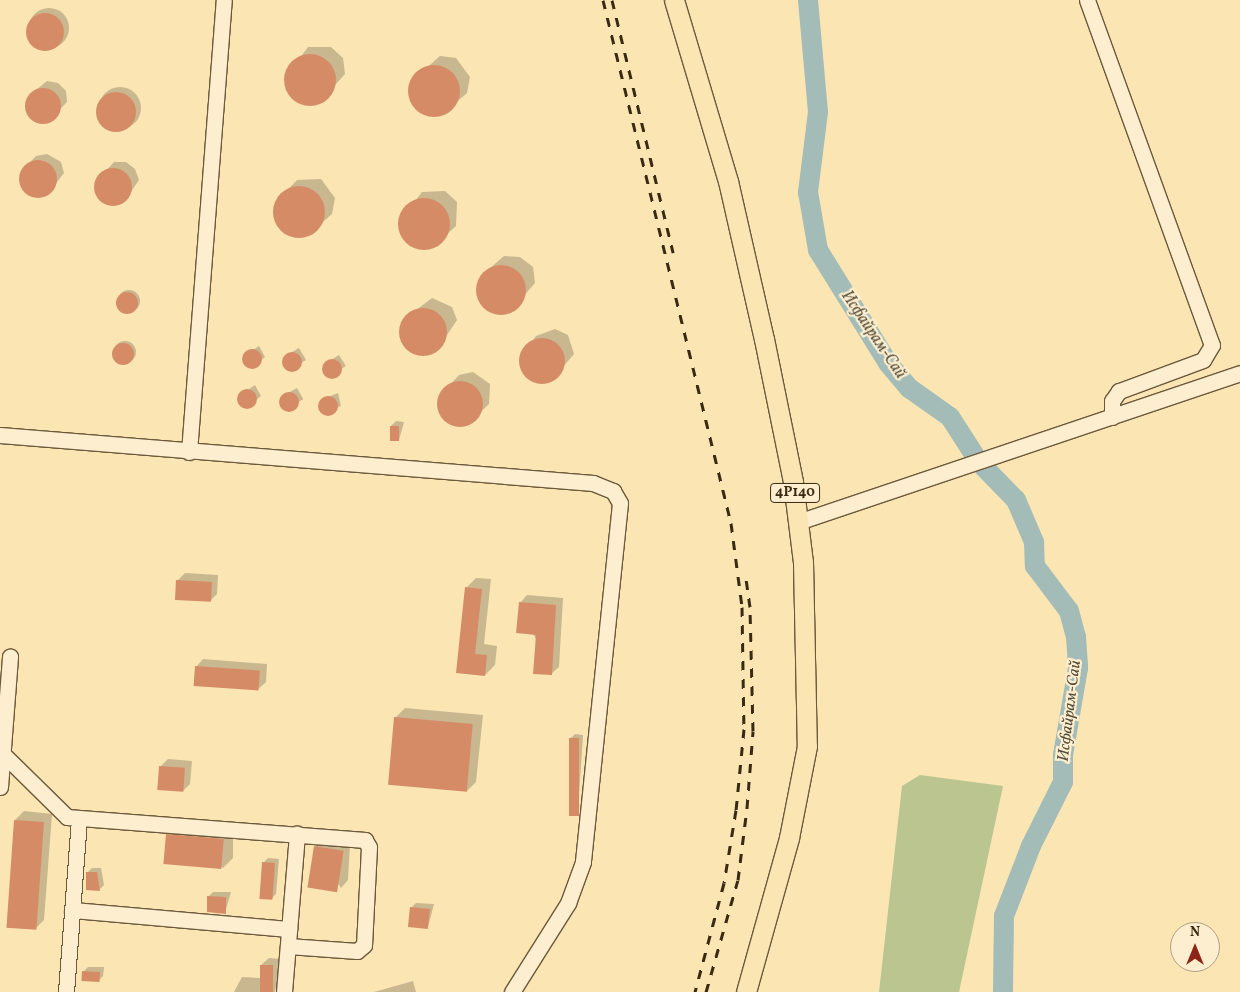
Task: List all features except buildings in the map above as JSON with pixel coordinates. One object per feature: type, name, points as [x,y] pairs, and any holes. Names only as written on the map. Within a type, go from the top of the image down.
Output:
[{"type":"main road","name":"4P140","points":[[674,0],[728,181],[794,482],[798,522],[808,746],[788,838],[746,992]]},
{"type":"street","points":[[189,452],[224,0]]},
{"type":"street","points":[[1087,0],[1212,344],[1203,360],[1119,391],[1112,401],[1112,418]]},
{"type":"street","points":[[798,522],[1019,450],[1240,373]]},
{"type":"street","points":[[0,435],[189,452],[592,483],[613,491],[620,503],[583,862],[568,903],[512,992]]},
{"type":"street","points":[[0,787],[10,656]]},
{"type":"street","points":[[2,754],[68,817],[364,840],[369,847],[364,945],[357,951],[288,946]]},
{"type":"street","points":[[66,992],[79,818]]},
{"type":"street","points":[[284,992],[297,834]]},
{"type":"street","points":[[72,910],[289,929]]},
{"type":"green space","points":[[920,775],[1003,786],[959,992],[879,992],[902,786]]},
{"type":"waterway","name":"Исфайрам-Сай","points":[[808,0],[818,112],[808,192],[818,250],[888,363],[909,388],[950,417],[979,462],[1016,500],[1034,542],[1035,566],[1069,611],[1076,637],[1078,668],[1063,755],[1063,782],[1031,846],[1004,916],[1003,992]]},
{"type":"railway","points":[[603,0],[731,523],[742,607],[744,729],[736,810],[724,883],[695,992]]},
{"type":"railway","points":[[612,0],[673,253]]},
{"type":"railway","points":[[706,992],[738,880],[747,808],[753,731],[750,607],[745,572]]}]
